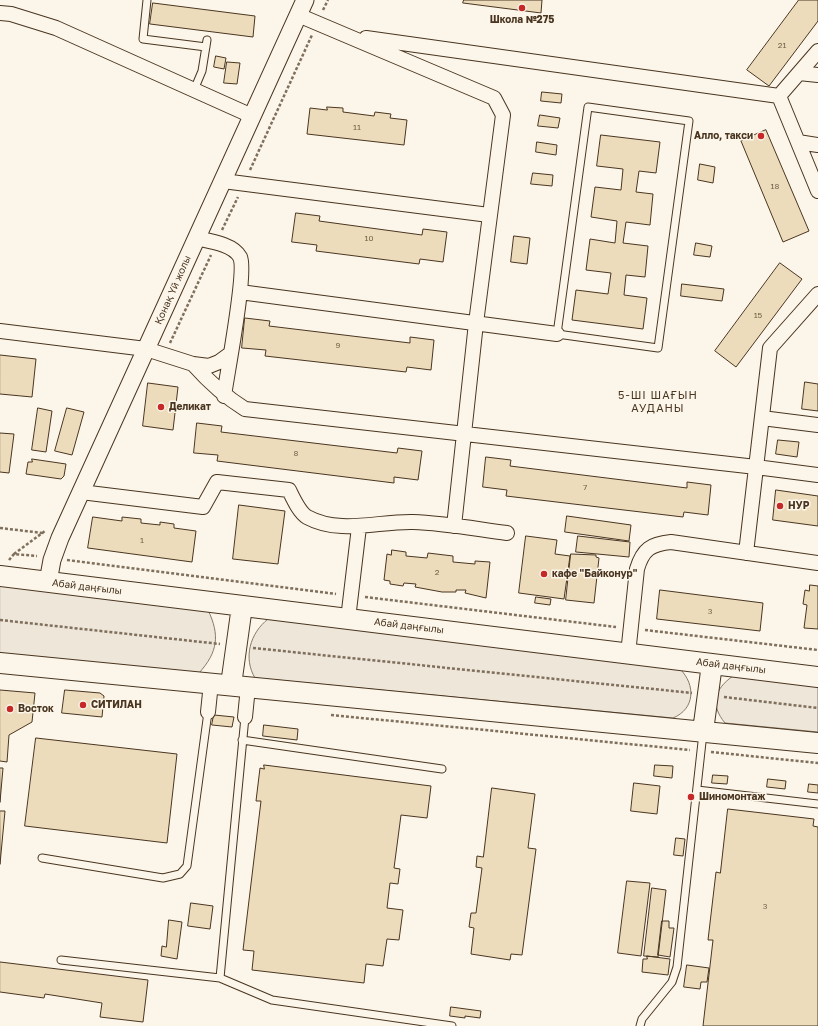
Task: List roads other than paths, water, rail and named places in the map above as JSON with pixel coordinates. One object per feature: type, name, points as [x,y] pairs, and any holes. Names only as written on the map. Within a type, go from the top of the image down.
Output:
[{"type":"main road","name":"Абай даңғылы","points":[[4,570],[48,582],[818,677]]},
{"type":"main road","points":[[240,686],[237,646],[242,606]]},
{"type":"main road","points":[[0,663],[818,743]]},
{"type":"main road","points":[[703,731],[712,664]]},
{"type":"street","points":[[301,7],[318,23],[494,98],[503,115],[476,323],[454,526]]},
{"type":"street","name":"Қонақ Үй жолы","points":[[48,582],[53,558],[81,492],[301,7]]},
{"type":"street","points":[[0,13],[11,14],[56,28],[252,116]]},
{"type":"street","points":[[351,36],[399,41],[779,96]]},
{"type":"street","points":[[779,96],[818,51]]},
{"type":"street","points":[[799,73],[818,75]]},
{"type":"street","points":[[779,96],[818,192]]},
{"type":"street","points":[[798,142],[818,145]]},
{"type":"street","points":[[222,181],[489,215]]},
{"type":"street","points":[[196,238],[216,243],[238,253],[240,258],[240,292],[224,396]]},
{"type":"street","points":[[240,292],[557,334]]},
{"type":"street","points":[[746,553],[770,348],[818,294]]},
{"type":"street","points":[[0,331],[146,349],[193,364],[209,366],[219,362],[230,354]]},
{"type":"street","points":[[193,364],[212,386],[224,396],[245,409],[464,433],[818,475]]},
{"type":"street","points":[[762,418],[818,425]]},
{"type":"street","points":[[81,492],[203,507],[217,482],[288,490],[306,516],[322,523],[359,527],[386,522],[415,522],[507,533]]},
{"type":"street","points":[[348,619],[359,527]]},
{"type":"street","points":[[628,654],[637,569],[640,558],[646,550],[656,544],[671,542],[818,563]]},
{"type":"street","points":[[208,712],[211,683]]},
{"type":"street","points":[[240,686],[245,717]]},
{"type":"lane","points":[[147,0],[143,39],[207,44],[202,71],[194,90]]},
{"type":"lane","points":[[588,107],[689,121],[658,348],[557,334],[588,107]]},
{"type":"lane","points":[[42,858],[163,878],[180,874],[188,866],[208,712]]},
{"type":"lane","points":[[220,978],[245,717]]},
{"type":"lane","points":[[640,1026],[642,1019],[672,982],[677,967],[703,731]]},
{"type":"lane","points":[[242,740],[442,769]]},
{"type":"lane","points":[[697,790],[818,804]]},
{"type":"lane","points":[[61,960],[220,978],[272,1000],[452,1026]]},
{"type":"place","name":"Школа №275","points":[[522,8]]},
{"type":"place","name":"Алло, такси","points":[[761,136]]},
{"type":"place","name":"Деликат","points":[[161,407]]},
{"type":"place","name":"НУР","points":[[780,506]]},
{"type":"place","name":"кафе \"Байконур\"","points":[[544,574]]},
{"type":"place","name":"СИТИЛАН","points":[[83,705]]},
{"type":"place","name":"Восток","points":[[10,709]]},
{"type":"place","name":"Шиномонтаж","points":[[691,797]]},
{"type":"district","name":"5-ШІ ШАҒЫН АУДАНЫ","points":[[658,402]]}]
